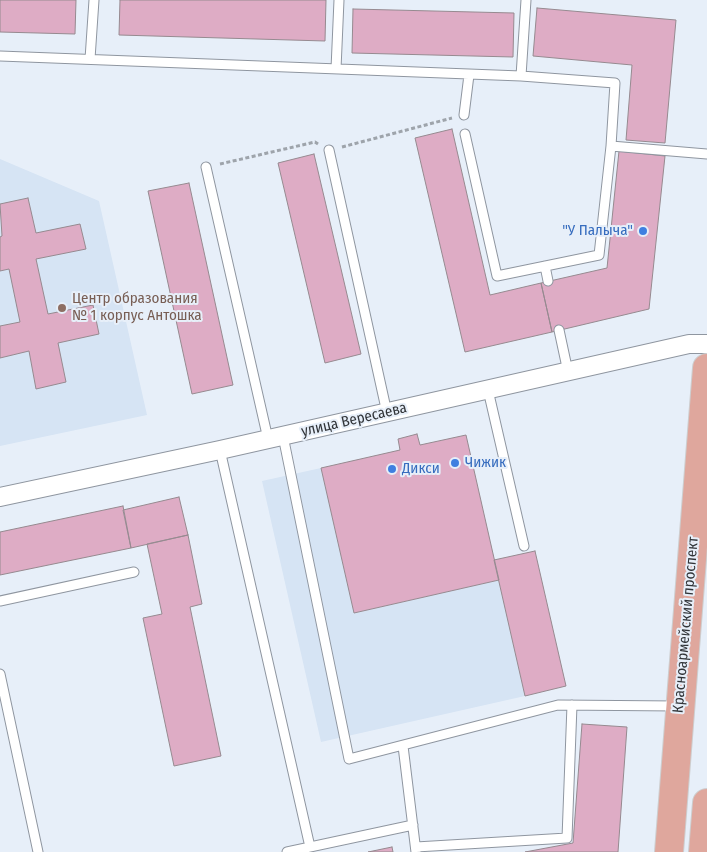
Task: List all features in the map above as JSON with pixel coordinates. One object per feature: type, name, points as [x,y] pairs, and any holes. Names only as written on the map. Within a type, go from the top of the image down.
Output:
[{"type":"main road","name":"Красноармейский проспект","points":[[669,852],[707,368]]},
{"type":"main road","points":[[704,852],[707,804]]},
{"type":"street","name":"улица Вересаева","points":[[0,497],[275,438],[689,344],[707,344]]},
{"type":"lane","points":[[90,60],[94,0]]},
{"type":"lane","points":[[336,69],[339,0]]},
{"type":"lane","points":[[521,76],[526,0]]},
{"type":"lane","points":[[0,56],[521,76],[615,83],[611,146],[599,255],[497,276],[465,134]]},
{"type":"lane","points":[[464,115],[469,75]]},
{"type":"lane","points":[[611,146],[707,154]]},
{"type":"lane","points":[[328,150],[386,413]]},
{"type":"lane","points":[[206,167],[275,438],[349,759],[558,704],[680,706]]},
{"type":"lane","points":[[544,266],[548,282]]},
{"type":"lane","points":[[559,330],[568,372]]},
{"type":"lane","points":[[488,390],[524,546]]},
{"type":"lane","points":[[220,450],[310,847]]},
{"type":"lane","points":[[0,601],[134,572]]},
{"type":"lane","points":[[0,674],[38,852]]},
{"type":"lane","points":[[403,746],[416,850],[567,838],[572,705]]},
{"type":"lane","points":[[287,852],[413,825]]},
{"type":"path","points":[[206,167],[315,142],[328,150],[464,115]]},
{"type":"shaded area","name":"Центр образования № 1 корпус Антошка","points":[[0,159],[99,201],[147,415],[0,446]]},
{"type":"shaded area","points":[[321,468],[355,613],[499,580],[525,696],[321,742],[262,481]]},
{"type":"building","points":[[0,0],[76,0],[75,34],[0,32]]},
{"type":"building","points":[[120,0],[326,0],[325,41],[119,35]]},
{"type":"building","points":[[537,8],[676,20],[665,143],[626,140],[632,65],[533,56]]},
{"type":"building","points":[[353,9],[514,13],[513,57],[352,53]]},
{"type":"building","points":[[452,129],[490,295],[541,283],[552,332],[465,352],[415,138]]},
{"type":"building","points":[[619,151],[665,156],[649,309],[552,332],[541,283],[607,268]]},
{"type":"building","points":[[314,154],[361,354],[325,363],[278,163]]},
{"type":"building","points":[[189,183],[233,385],[192,394],[148,191]]},
{"type":"building","points":[[28,198],[36,233],[80,224],[86,249],[36,259],[48,314],[93,305],[99,334],[58,343],[66,382],[36,389],[29,351],[0,358],[0,326],[20,322],[9,269],[0,271],[0,237],[2,236],[0,204]]},
{"type":"building","points":[[417,434],[420,445],[466,435],[499,580],[354,613],[321,468],[400,450],[398,439]]},
{"type":"building","points":[[179,497],[188,535],[131,548],[123,510]]},
{"type":"building","points":[[123,506],[131,548],[0,575],[0,532]]},
{"type":"building","points":[[188,535],[202,604],[190,607],[221,756],[174,766],[143,618],[162,614],[147,544]]},
{"type":"building","points":[[535,551],[566,686],[525,696],[494,560]]},
{"type":"building","points":[[582,724],[627,727],[618,852],[525,852],[573,843]]},
{"type":"building","points":[[392,847],[393,852],[368,852]]},
{"type":"place","name":"\"У Палыча\"","points":[[643,231]]},
{"type":"place","name":"Центр образования № 1 корпус Антошка","points":[[62,308]]},
{"type":"place","name":"Чижик","points":[[455,463]]},
{"type":"place","name":"Дикси","points":[[392,469]]}]
